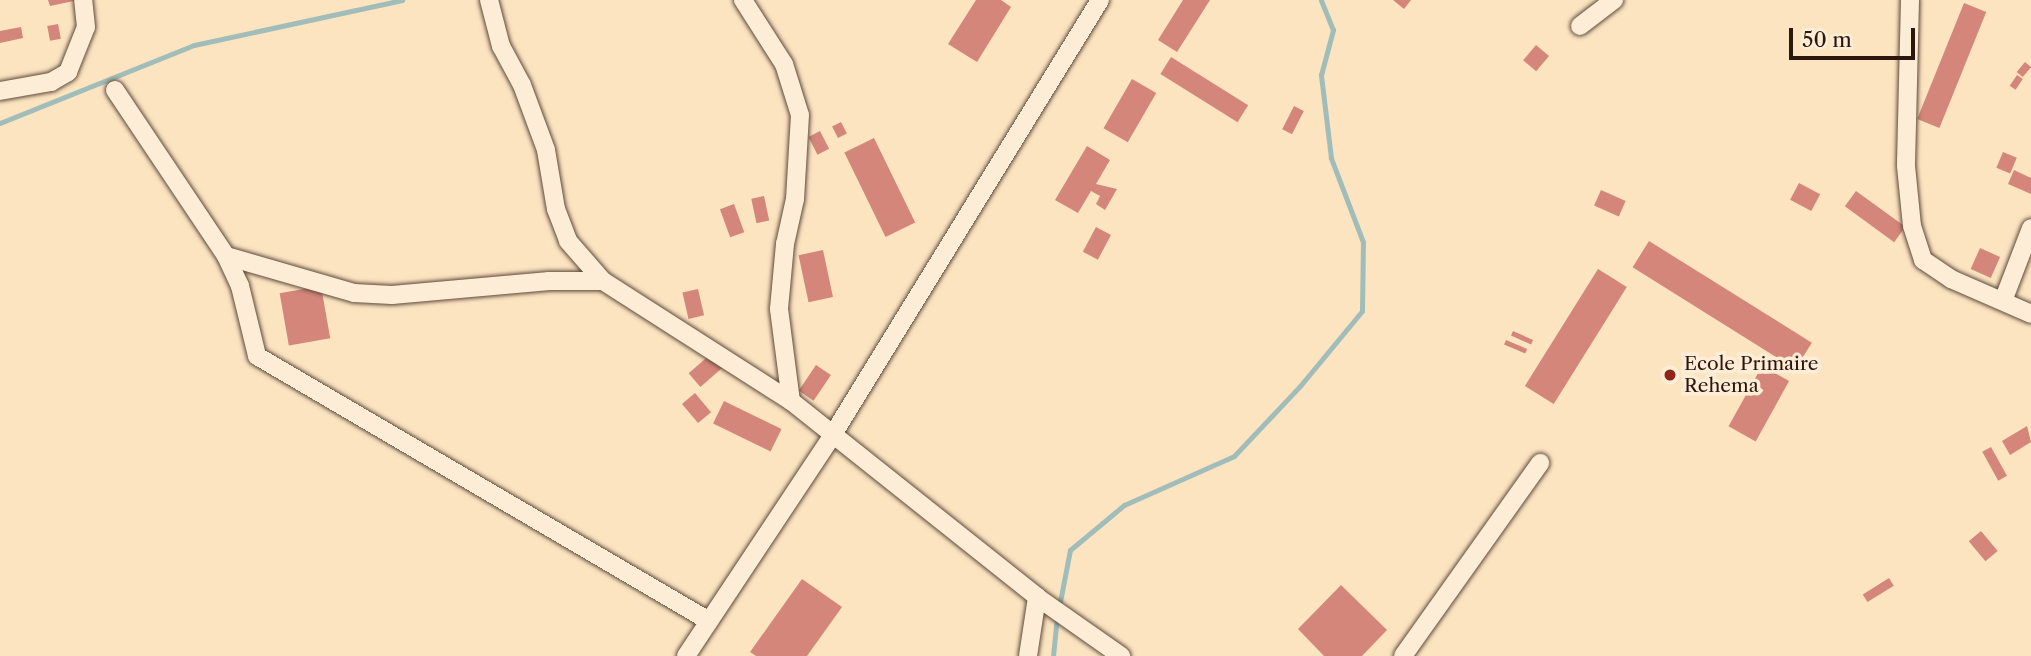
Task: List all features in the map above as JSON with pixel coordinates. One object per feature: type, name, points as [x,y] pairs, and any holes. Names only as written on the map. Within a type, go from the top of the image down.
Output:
[{"type":"street","points":[[0,91],[51,82],[68,72],[86,27],[83,0]]},
{"type":"street","points":[[489,0],[500,46],[522,85],[546,150],[568,241],[603,281],[791,401],[1037,597],[1121,656]]},
{"type":"street","points":[[743,0],[784,64],[800,115],[795,199],[785,244],[779,309],[791,401]]},
{"type":"street","points":[[686,656],[832,436],[1100,0]]},
{"type":"street","points":[[1580,26],[1614,0]]},
{"type":"street","points":[[1910,0],[1906,166],[1912,226],[1923,260],[1951,279],[2031,314]]},
{"type":"street","points":[[115,90],[226,256],[240,286],[257,356],[709,621]]},
{"type":"street","points":[[2003,301],[2031,228]]},
{"type":"street","points":[[226,256],[316,284],[366,294],[603,281]]},
{"type":"street","points":[[1403,656],[1540,463]]},
{"type":"street","points":[[1028,656],[1037,597]]},
{"type":"building","points":[[48,0],[74,0],[74,1],[50,6]]},
{"type":"building","points":[[976,0],[1001,0],[1011,7],[977,62],[948,44]]},
{"type":"building","points":[[1183,0],[1210,0],[1177,52],[1158,40]]},
{"type":"building","points":[[1393,0],[1411,0],[1404,9]]},
{"type":"building","points":[[1964,3],[1986,12],[1939,128],[1917,119]]},
{"type":"building","points":[[58,24],[61,39],[50,41],[47,26]]},
{"type":"building","points":[[21,27],[23,38],[0,43],[0,31]]},
{"type":"building","points":[[1536,45],[1549,56],[1536,71],[1523,60]]},
{"type":"building","points":[[1171,57],[1248,105],[1238,122],[1160,74]]},
{"type":"building","points":[[2025,62],[2031,67],[2023,77],[2017,72]]},
{"type":"building","points":[[2017,75],[2023,79],[2016,90],[2010,86]]},
{"type":"building","points":[[1132,79],[1156,93],[1128,142],[1104,128]]},
{"type":"building","points":[[1294,106],[1304,111],[1292,134],[1282,129]]},
{"type":"building","points":[[841,122],[847,134],[838,138],[832,127]]},
{"type":"building","points":[[820,131],[829,149],[817,155],[808,137]]},
{"type":"building","points":[[874,138],[915,222],[886,237],[844,152]]},
{"type":"building","points":[[1087,146],[1110,160],[1096,184],[1117,189],[1105,210],[1096,204],[1100,196],[1091,191],[1078,213],[1055,200]]},
{"type":"building","points":[[2003,152],[2017,158],[2010,174],[1996,168]]},
{"type":"building","points":[[2014,170],[2031,178],[2031,194],[2008,184]]},
{"type":"building","points":[[1799,183],[1820,194],[1811,211],[1790,200]]},
{"type":"building","points":[[1601,190],[1626,201],[1619,217],[1594,206]]},
{"type":"building","points":[[1856,191],[1905,227],[1894,242],[1845,206]]},
{"type":"building","points":[[764,196],[769,220],[756,223],[751,199]]},
{"type":"building","points":[[734,204],[744,232],[730,237],[720,209]]},
{"type":"building","points":[[1096,227],[1111,235],[1098,260],[1083,252]]},
{"type":"building","points":[[1649,241],[1812,343],[1795,369],[1633,267]]},
{"type":"building","points":[[1980,248],[2000,257],[1991,278],[1971,269]]},
{"type":"building","points":[[823,250],[833,297],[809,302],[799,255]]},
{"type":"building","points":[[1598,269],[1627,287],[1554,404],[1525,386]]},
{"type":"building","points":[[321,286],[330,338],[289,345],[280,293]]},
{"type":"building","points":[[698,289],[704,315],[688,319],[682,293]]},
{"type":"building","points":[[1513,331],[1533,340],[1531,345],[1511,336]]},
{"type":"building","points":[[1506,340],[1527,349],[1525,354],[1504,345]]},
{"type":"building","points":[[712,353],[724,367],[700,387],[689,373]]},
{"type":"building","points":[[816,365],[831,375],[814,401],[799,391]]},
{"type":"building","points":[[1762,366],[1789,381],[1756,441],[1729,426]]},
{"type":"building","points":[[695,393],[711,412],[698,423],[682,404]]},
{"type":"building","points":[[724,401],[782,429],[771,452],[713,423]]},
{"type":"building","points":[[2027,426],[2031,442],[2010,455],[2002,441]]},
{"type":"building","points":[[1991,447],[2007,476],[1998,481],[1982,452]]},
{"type":"building","points":[[1981,531],[1998,551],[1985,561],[1969,541]]},
{"type":"building","points":[[1889,578],[1894,586],[1867,602],[1863,594]]},
{"type":"building","points":[[802,579],[842,607],[807,656],[756,656],[750,652]]},
{"type":"building","points":[[1341,585],[1387,630],[1362,656],[1324,656],[1298,629]]},
{"type":"waterway","points":[[0,123],[194,45],[402,0]]},
{"type":"waterway","points":[[1059,607],[1070,550],[1124,505],[1234,456],[1300,386],[1362,311],[1363,242],[1331,158],[1321,75],[1333,30],[1321,0]]},
{"type":"waterway","points":[[1053,656],[1057,616]]},
{"type":"place","name":"Ecole Primaire Rehema","points":[[1670,375]]}]
